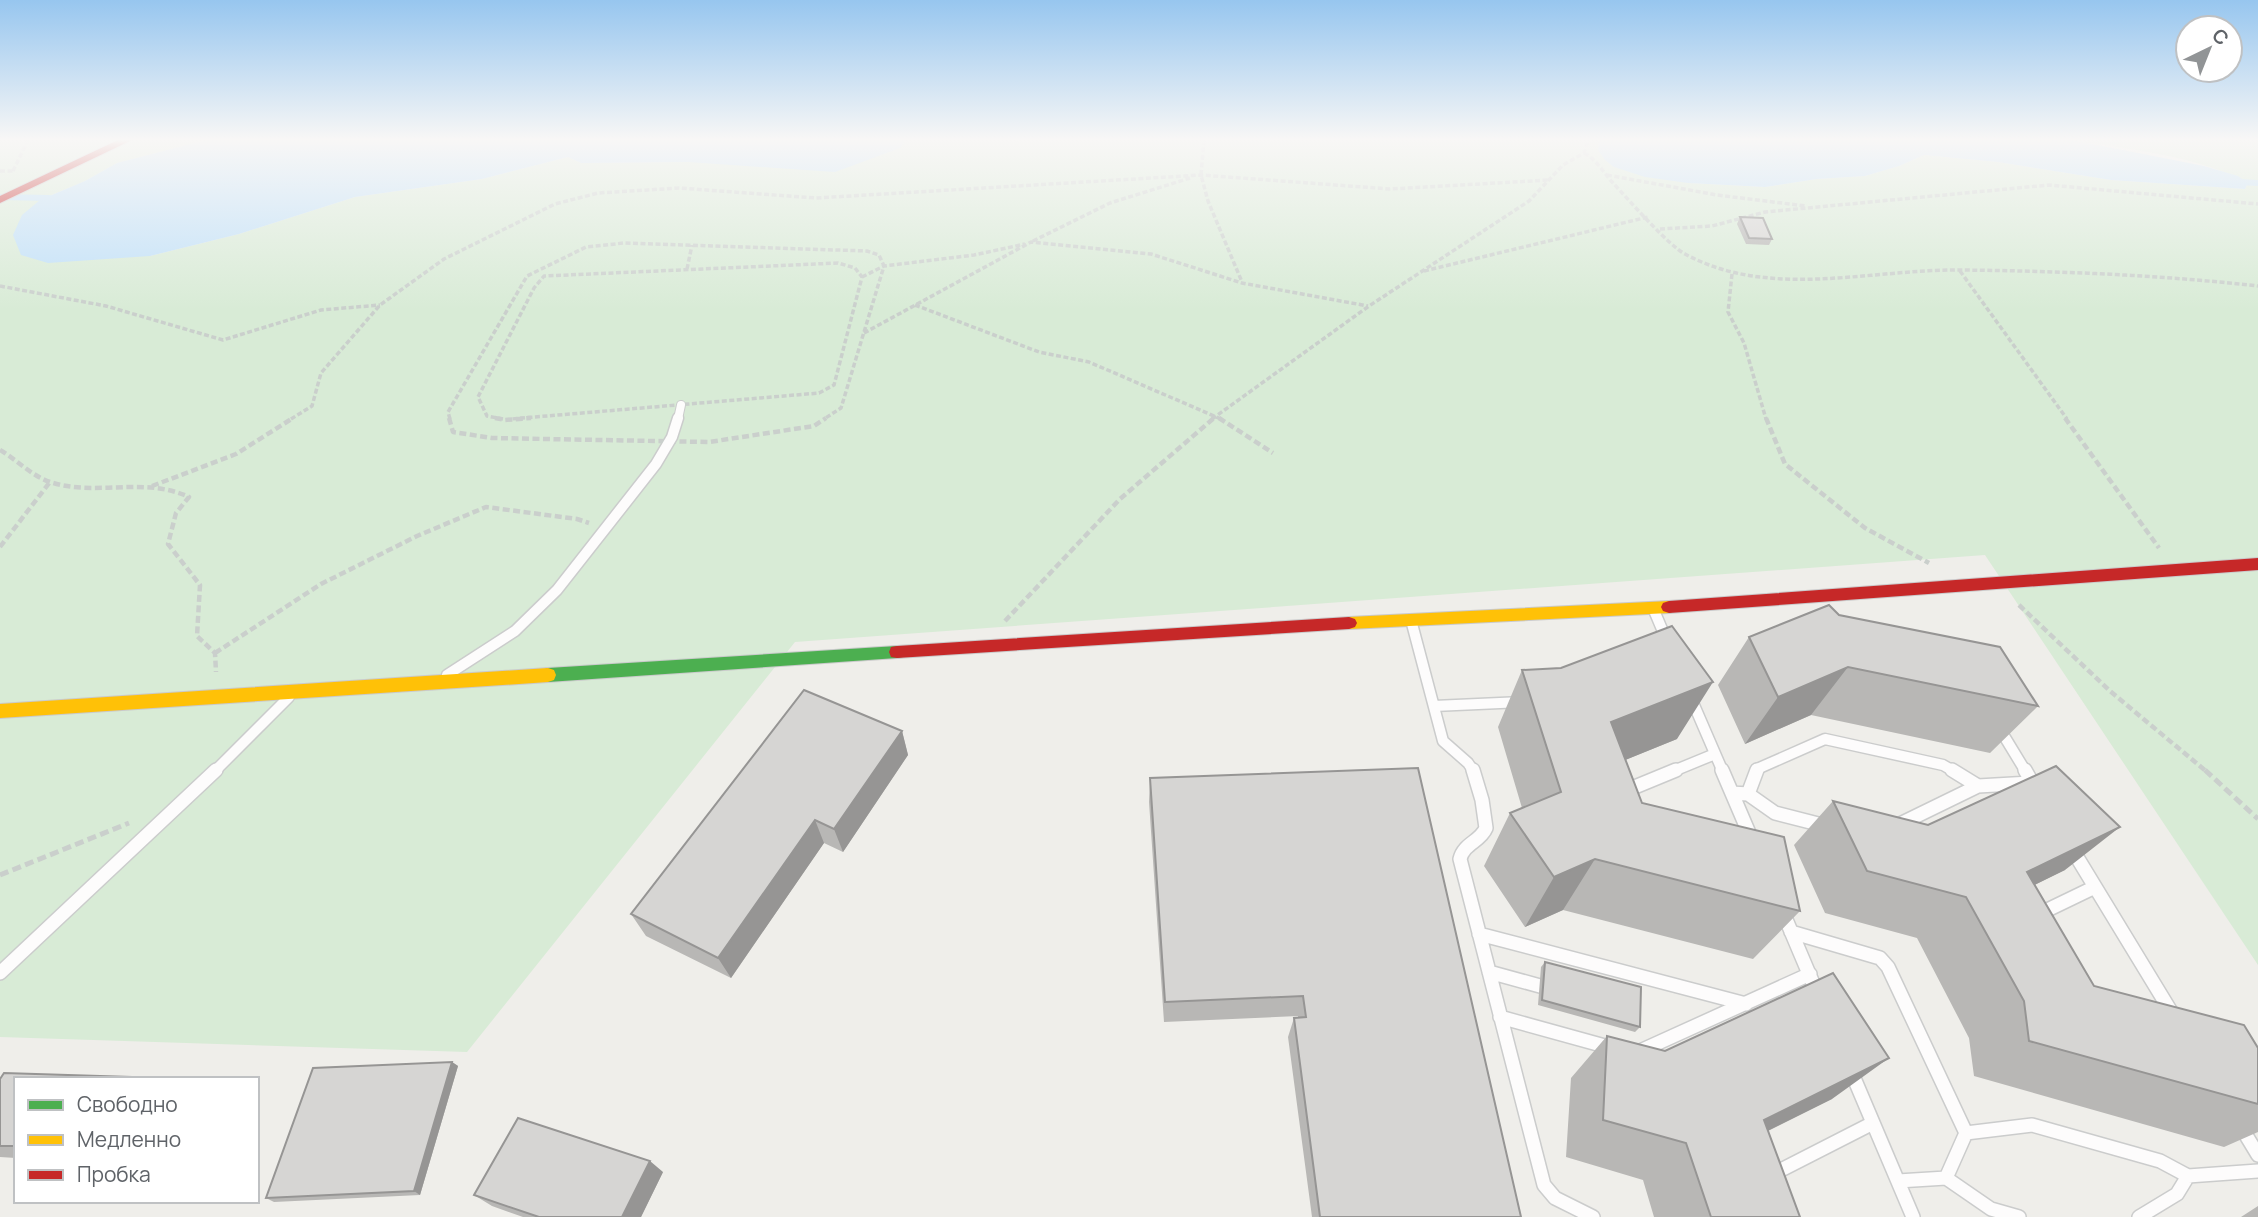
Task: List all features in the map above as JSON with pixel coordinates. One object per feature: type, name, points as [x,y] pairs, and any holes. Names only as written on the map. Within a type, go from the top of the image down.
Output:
[{"type":"street","points":[[0,711],[1410,619],[1653,608],[2258,564]]},
{"type":"lane","points":[[436,682],[534,615],[653,472],[679,420],[681,405]]},
{"type":"lane","points":[[1653,608],[1673,654]]},
{"type":"lane","points":[[1410,619],[1443,741],[1455,755],[1471,766],[1488,823],[1484,834],[1460,852],[1544,1185],[1555,1198],[1593,1217]]},
{"type":"lane","points":[[1686,686],[1758,854]]},
{"type":"lane","points":[[0,973],[186,800],[294,692]]},
{"type":"lane","points":[[1434,706],[1527,701],[1539,697]]},
{"type":"lane","points":[[1991,715],[2046,806]]},
{"type":"lane","points":[[1748,794],[1757,769],[1825,739],[1943,765],[1978,786]]},
{"type":"lane","points":[[1620,802],[1623,792],[1715,754]]},
{"type":"lane","points":[[1883,832],[1978,786],[2032,783]]},
{"type":"lane","points":[[1732,793],[1748,794],[1775,813],[1835,828]]},
{"type":"lane","points":[[2067,841],[2182,1029],[2156,1022]]},
{"type":"lane","points":[[2023,922],[2095,887]]},
{"type":"lane","points":[[1777,899],[1825,1012]]},
{"type":"lane","points":[[1791,932],[1880,958],[1888,967],[1966,1133],[1946,1178]]},
{"type":"lane","points":[[1479,934],[1746,1004]]},
{"type":"lane","points":[[1489,972],[1540,986]]},
{"type":"lane","points":[[1500,1017],[1636,1053],[1810,974]]},
{"type":"lane","points":[[1847,1061],[1913,1217]]},
{"type":"lane","points":[[2237,1121],[2258,1155]]},
{"type":"lane","points":[[1762,1183],[1766,1177],[1873,1123]]},
{"type":"lane","points":[[1966,1133],[2032,1125],[2160,1161],[2188,1175],[2258,1171]]},
{"type":"lane","points":[[2139,1217],[2178,1194],[2188,1175]]},
{"type":"lane","points":[[1898,1181],[1946,1178],[1991,1209],[2019,1217]]},
{"type":"path","points":[[152,486],[236,454],[312,405],[321,373],[380,305],[444,260],[555,204],[583,197]]},
{"type":"path","points":[[799,197],[836,197]]},
{"type":"path","points":[[863,333],[1031,242],[1110,204],[1133,197]]},
{"type":"path","points":[[1207,197],[1242,283]]},
{"type":"path","points":[[981,647],[1120,499],[1216,416],[1369,306],[1533,197]]},
{"type":"path","points":[[1628,197],[1682,253],[1732,274],[1792,280],[1959,270],[2196,279],[2258,286]]},
{"type":"path","points":[[1732,197],[1815,207]]},
{"type":"path","points":[[1659,229],[1712,226],[1765,212],[1924,197]]},
{"type":"path","points":[[2179,197],[2258,204]]},
{"type":"path","points":[[1420,272],[1648,217]]},
{"type":"path","points":[[862,277],[855,268],[838,263],[544,276],[534,288],[478,397],[487,416],[505,420],[819,393],[834,385],[862,277],[884,265],[974,255],[1031,242],[1151,254],[1242,283],[1369,306]]},
{"type":"path","points":[[624,243],[692,245],[867,251],[879,255],[884,265],[841,408],[814,426],[709,442],[492,438],[453,432],[448,412],[527,276],[586,247],[624,243]]},
{"type":"path","points":[[687,269],[692,245]]},
{"type":"path","points":[[1959,270],[2175,569]]},
{"type":"path","points":[[1732,274],[1728,312],[1744,343],[1770,433],[1785,464],[1865,528],[1921,557],[1955,584]]},
{"type":"path","points":[[0,286],[106,306],[223,340],[321,310],[380,305]]},
{"type":"path","points":[[915,305],[1039,352],[1090,362],[1216,416],[1273,453]]},
{"type":"path","points":[[0,450],[50,482],[80,486],[174,487],[190,497],[176,513],[168,544],[200,585],[197,636],[215,653],[217,675],[212,697]]},
{"type":"path","points":[[0,547],[50,482]]},
{"type":"path","points":[[215,653],[321,584],[416,536],[486,507],[578,519],[606,529]]},
{"type":"path","points":[[1992,582],[2049,631],[2110,691],[2182,749],[2258,819]]},
{"type":"path","points":[[0,875],[137,820]]},
{"type":"green space","points":[[0,197],[48,197],[40,200],[150,256],[239,234],[356,197],[2258,197],[2258,965],[1985,555],[795,642],[467,1052],[0,1037]]},
{"type":"water","points":[[48,197],[356,197],[239,234],[150,256],[48,263],[21,255],[13,235],[22,215]]},
{"type":"building","points":[[1740,217],[1763,218],[1772,239],[1749,238]]},
{"type":"building","points":[[1829,605],[1839,615],[2000,647],[2038,706],[1848,667],[1778,697],[1749,637]]},
{"type":"building","points":[[1672,626],[1713,682],[1611,722],[1642,803],[1784,837],[1800,911],[1595,859],[1554,877],[1510,813],[1561,792],[1522,670],[1561,668]]},
{"type":"building","points":[[804,690],[902,731],[834,829],[815,820],[718,958],[631,914]]},
{"type":"building","points":[[2056,766],[2120,827],[2027,872],[2094,986],[2244,1025],[2258,1048],[2258,1104],[2029,1041],[2024,1001],[1966,897],[1867,871],[1833,801],[1928,825]]},
{"type":"building","points":[[1418,768],[1521,1217],[1320,1217],[1294,1018],[1306,1017],[1303,996],[1165,1002],[1150,778]]},
{"type":"building","points":[[1545,962],[1641,987],[1640,1027],[1542,1000]]},
{"type":"building","points":[[1833,973],[1889,1058],[1764,1120],[1800,1217],[1711,1217],[1686,1143],[1603,1120],[1607,1036],[1665,1051]]},
{"type":"building","points":[[452,1062],[414,1191],[266,1198],[313,1068]]},
{"type":"building","points":[[4,1073],[130,1077],[14,1077],[14,1146],[0,1146],[0,1079]]},
{"type":"building","points":[[518,1118],[650,1161],[622,1217],[539,1217],[474,1195]]},
{"type":"waterway","points":[[0,197],[49,198]]},
{"type":"traffic: fast","points":[[548,675],[897,652]]},
{"type":"traffic: slow","points":[[1349,623],[1669,607]]},
{"type":"traffic: slow","points":[[0,711],[548,675]]},
{"type":"traffic: jam","points":[[0,200],[7,197]]},
{"type":"traffic: jam","points":[[1669,607],[2258,564]]},
{"type":"traffic: jam","points":[[897,652],[1349,623]]}]
